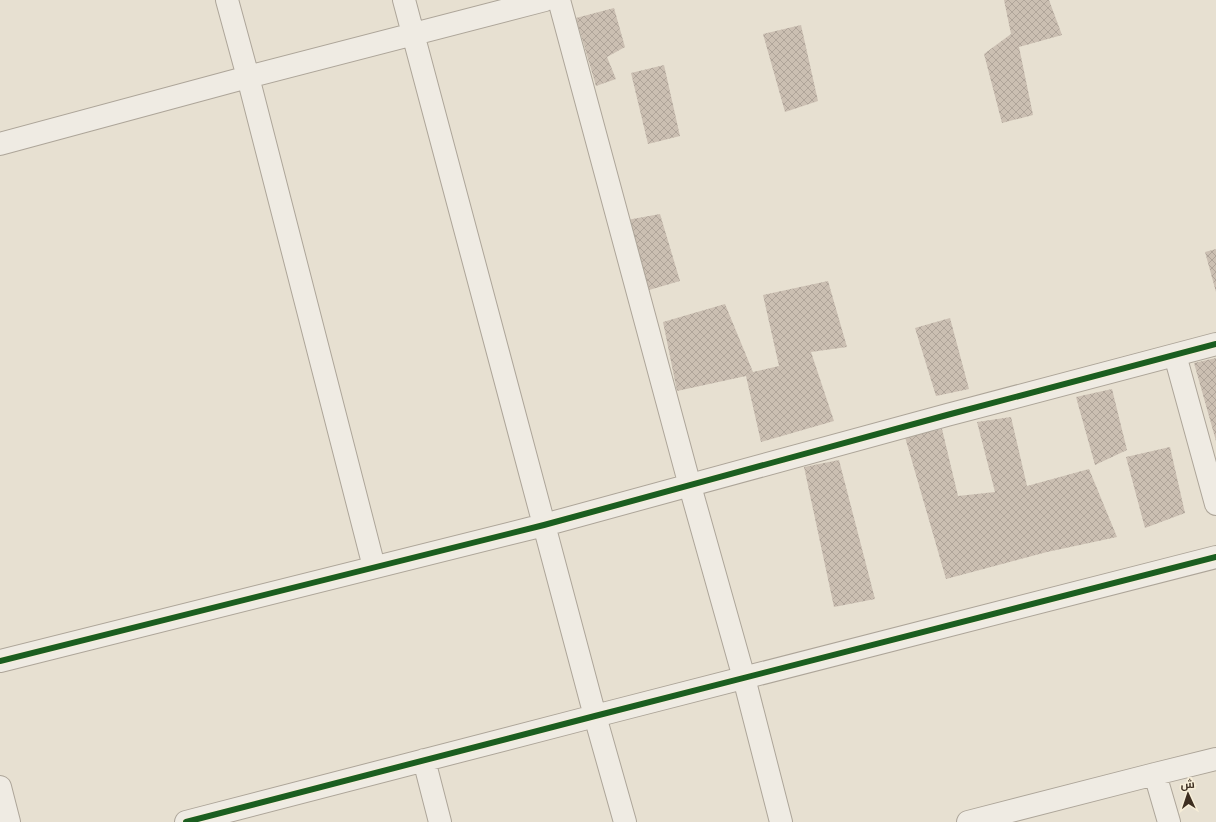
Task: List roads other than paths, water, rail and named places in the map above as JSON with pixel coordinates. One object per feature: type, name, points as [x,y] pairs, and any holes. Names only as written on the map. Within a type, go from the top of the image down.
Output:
[{"type":"street","points":[[227,0],[374,567]]},
{"type":"street","points":[[404,0],[595,716],[625,822]]},
{"type":"street","points":[[0,144],[248,77],[545,0]]},
{"type":"street","points":[[559,0],[782,822]]},
{"type":"street","points":[[0,661],[544,525],[946,415],[1216,344]]},
{"type":"street","points":[[1175,355],[1216,504]]},
{"type":"street","points":[[186,822],[1216,557]]},
{"type":"street","points":[[968,822],[1216,759]]},
{"type":"street","points":[[424,760],[440,822]]},
{"type":"street","points":[[1155,774],[1169,822]]},
{"type":"street","points":[[0,787],[9,822]]}]
